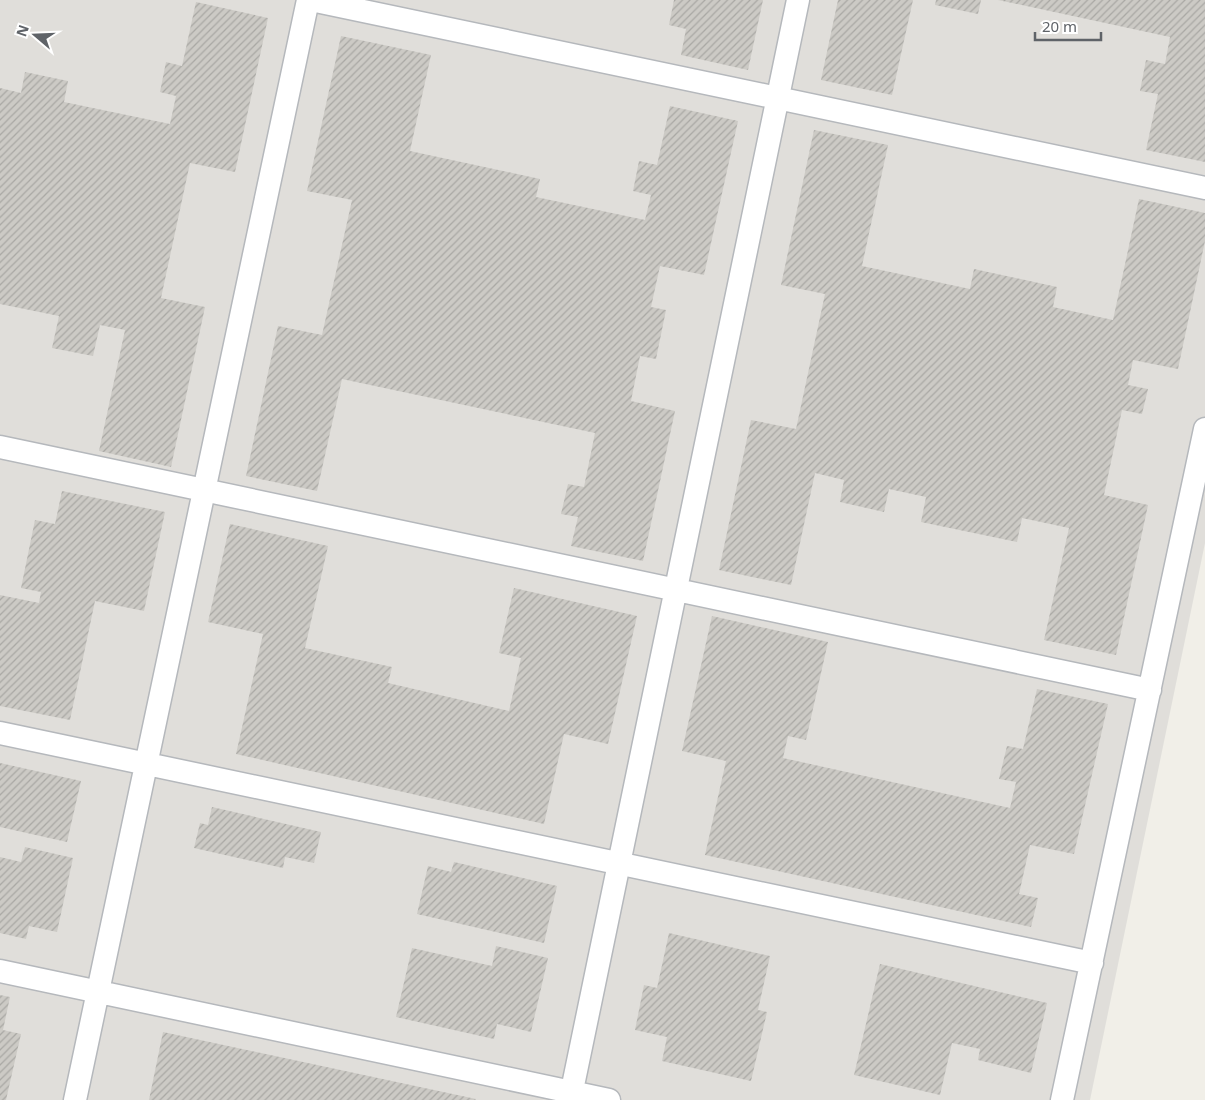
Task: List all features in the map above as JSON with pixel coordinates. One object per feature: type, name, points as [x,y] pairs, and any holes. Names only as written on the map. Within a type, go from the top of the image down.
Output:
[{"type":"street","points":[[75,1100],[310,0],[1205,188]]},
{"type":"street","points":[[571,1096],[798,0]]},
{"type":"street","points":[[1062,1100],[1150,690],[1200,475],[1205,429]]},
{"type":"street","points":[[0,447],[1150,690]]},
{"type":"street","points":[[0,733],[1092,963]]},
{"type":"street","points":[[0,971],[571,1096],[609,1100]]},
{"type":"shaded area","points":[[0,0],[1205,0],[1205,543],[1090,1100],[0,1100]]},
{"type":"building","points":[[674,0],[763,0],[748,70],[681,55],[686,29],[669,25]]},
{"type":"building","points":[[838,0],[913,0],[892,95],[821,80]]},
{"type":"building","points":[[936,0],[981,0],[978,14],[935,5]]},
{"type":"building","points":[[998,0],[1205,0],[1205,162],[1146,150],[1158,94],[1140,91],[1146,60],[1165,64],[1170,37]]},
{"type":"building","points":[[196,2],[268,18],[235,172],[190,163],[161,298],[205,307],[171,467],[99,451],[125,330],[100,325],[93,356],[52,348],[59,316],[0,304],[0,88],[21,93],[25,72],[68,81],[64,102],[170,124],[176,96],[160,92],[166,62],[182,66]]},
{"type":"building","points":[[341,36],[431,55],[410,151],[540,179],[536,197],[645,220],[651,195],[633,191],[639,161],[657,165],[670,106],[738,121],[704,275],[660,266],[651,307],[666,310],[656,359],[640,356],[631,401],[675,411],[643,561],[571,546],[578,517],[561,514],[568,484],[584,487],[595,433],[342,379],[317,491],[246,476],[278,326],[322,335],[352,200],[307,191]]},
{"type":"building","points":[[814,130],[888,145],[862,266],[970,289],[974,269],[1057,287],[1053,307],[1113,320],[1139,199],[1205,213],[1205,241],[1178,369],[1133,360],[1128,385],[1148,389],[1142,414],[1122,410],[1104,495],[1148,505],[1116,655],[1044,640],[1069,528],[1022,518],[1017,542],[921,522],[926,497],[889,489],[884,512],[840,502],[844,480],[815,473],[791,585],[719,570],[751,420],[796,429],[825,294],[781,285]]},
{"type":"building","points":[[62,491],[165,512],[144,611],[95,601],[70,720],[0,706],[0,595],[39,603],[41,592],[21,588],[35,520],[55,524]]},
{"type":"building","points":[[230,524],[328,546],[305,648],[392,667],[388,683],[509,711],[521,658],[499,653],[514,588],[637,616],[608,744],[564,734],[544,824],[236,754],[263,634],[208,622]]},
{"type":"building","points":[[712,616],[828,642],[806,740],[788,736],[783,758],[1010,808],[1016,782],[999,779],[1007,746],[1023,749],[1037,689],[1108,704],[1074,854],[1030,845],[1019,894],[1038,898],[1031,927],[705,855],[726,761],[682,751]]},
{"type":"building","points":[[0,763],[81,781],[67,842],[0,827]]},
{"type":"building","points":[[212,807],[321,832],[314,863],[285,857],[283,868],[194,848],[200,823],[208,825]]},
{"type":"building","points":[[25,847],[73,858],[57,932],[29,926],[26,939],[0,933],[0,857],[21,862]]},
{"type":"building","points":[[454,862],[557,886],[544,943],[417,914],[428,866],[451,872]]},
{"type":"building","points":[[669,933],[770,956],[758,1010],[767,1012],[751,1081],[662,1061],[667,1037],[635,1030],[644,985],[657,988]]},
{"type":"building","points":[[496,946],[548,958],[531,1032],[497,1024],[494,1039],[396,1017],[412,948],[492,966]]},
{"type":"building","points":[[880,964],[1047,1003],[1031,1073],[978,1060],[980,1049],[952,1043],[940,1095],[854,1075]]},
{"type":"building","points":[[0,995],[10,997],[3,1030],[21,1034],[6,1100],[0,1100]]},
{"type":"building","points":[[163,1032],[476,1099],[149,1100]]}]
